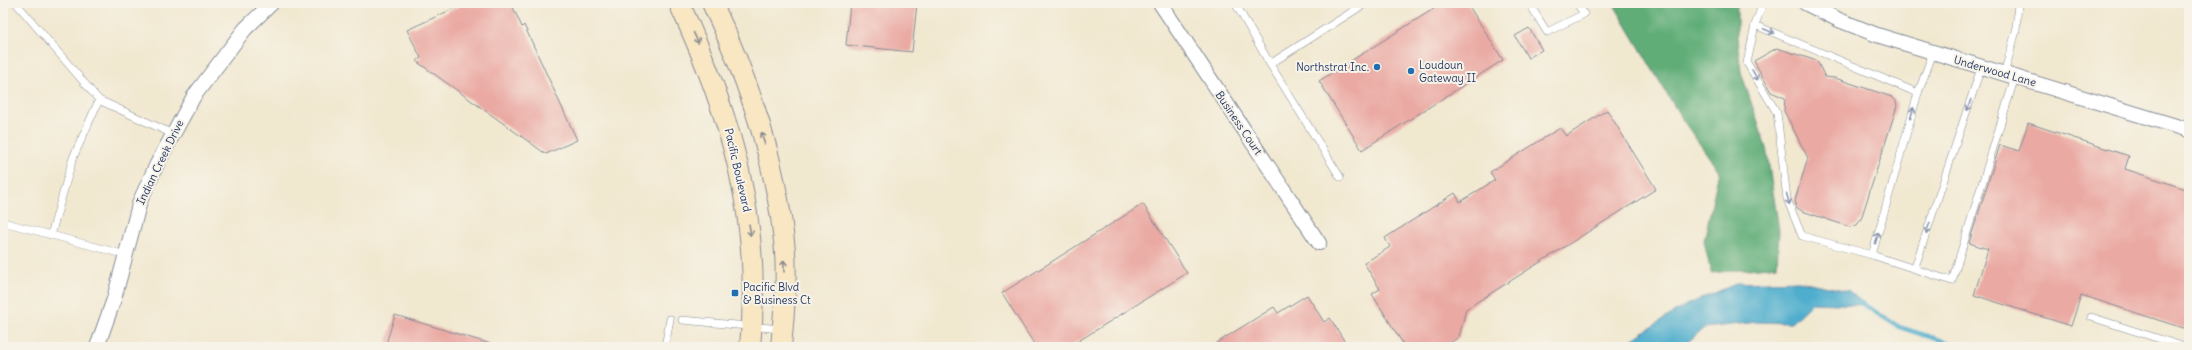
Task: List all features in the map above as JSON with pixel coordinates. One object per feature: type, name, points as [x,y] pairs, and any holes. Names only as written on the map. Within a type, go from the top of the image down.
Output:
[{"type":"main road","name":"Pacific Boulevard","points":[[679,3],[703,53],[717,90],[740,175],[752,240],[752,326],[750,347]]},
{"type":"main road","points":[[712,3],[733,48],[748,86],[772,174],[784,242],[782,338]]},
{"type":"street","name":"Indian Creek Drive","points":[[97,347],[114,299],[140,201],[172,134],[194,96],[218,61],[245,29],[272,3]]},
{"type":"street","name":"Business Court","points":[[1160,3],[1319,243]]},
{"type":"street","name":"Underwood Lane","points":[[1805,3],[1839,20],[1933,53],[2189,130]]},
{"type":"lane","points":[[16,3],[99,100],[172,134]]},
{"type":"lane","points":[[1234,3],[1340,176]]},
{"type":"lane","points":[[1270,64],[1366,3]]},
{"type":"lane","points":[[1529,3],[1547,32],[1584,14],[1577,3]]},
{"type":"lane","points":[[1763,3],[1755,25],[1747,62],[1777,113],[1787,199],[1802,236],[1915,267],[1952,281],[2010,75],[2018,3]]},
{"type":"lane","points":[[1755,25],[1918,93]]},
{"type":"lane","points":[[1872,255],[1918,93],[1933,53]]},
{"type":"lane","points":[[1915,267],[1981,68]]},
{"type":"lane","points":[[51,235],[73,158],[99,100]]},
{"type":"lane","points":[[3,222],[126,255]]},
{"type":"lane","points":[[2091,317],[2186,347]]},
{"type":"lane","points":[[665,347],[670,320]]},
{"type":"lane","points":[[682,320],[752,326],[782,338]]},
{"type":"green space","points":[[1613,3],[1737,3],[1737,38],[1741,72],[1766,147],[1779,230],[1777,266],[1711,273],[1704,241],[1719,171],[1682,119]]},
{"type":"water","points":[[1799,281],[1849,291],[1865,305],[1812,303],[1791,323],[1757,322],[1704,328],[1682,347],[1620,347],[1686,305],[1738,283]]},
{"type":"building","points":[[466,3],[511,3],[522,27],[524,25],[577,140],[546,154],[416,61],[421,58],[407,30]]},
{"type":"building","points":[[850,3],[917,3],[912,52],[846,45]]},
{"type":"building","name":"Loudoun Gateway II","points":[[1443,3],[1467,3],[1503,60],[1362,150],[1319,81]]},
{"type":"building","points":[[1529,28],[1542,50],[1528,58],[1515,36]]},
{"type":"building","points":[[1777,48],[1817,61],[1825,77],[1835,78],[1892,97],[1896,101],[1897,106],[1861,219],[1857,225],[1850,227],[1802,211],[1796,207],[1795,200],[1808,158],[1784,111],[1785,98],[1771,92],[1754,61]]},
{"type":"building","points":[[1607,110],[1656,189],[1466,309],[1459,337],[1444,347],[1405,347],[1372,294],[1380,289],[1364,263],[1390,247],[1385,238],[1455,193],[1460,202],[1495,180],[1490,172],[1560,128],[1566,136]]},
{"type":"building","points":[[2028,123],[2129,156],[2125,169],[2189,190],[2189,330],[2081,295],[2071,326],[1974,295],[1988,249],[1969,243],[2000,145],[2019,151]]},
{"type":"building","points":[[1143,204],[1187,273],[1069,347],[1036,347],[1002,293]]},
{"type":"building","points":[[1307,295],[1324,322],[1330,318],[1348,347],[1210,347],[1274,307],[1278,313]]},
{"type":"building","points":[[395,315],[491,344],[490,347],[385,347]]},
{"type":"waterway","points":[[1861,303],[1899,327],[1962,347]]},
{"type":"place","name":"Northstrat Inc.","points":[[1377,67]]},
{"type":"place","name":"Loudoun Gateway II","points":[[1411,71]]},
{"type":"place","name":"Pacific Blvd & Business Ct","points":[[735,293]]}]
